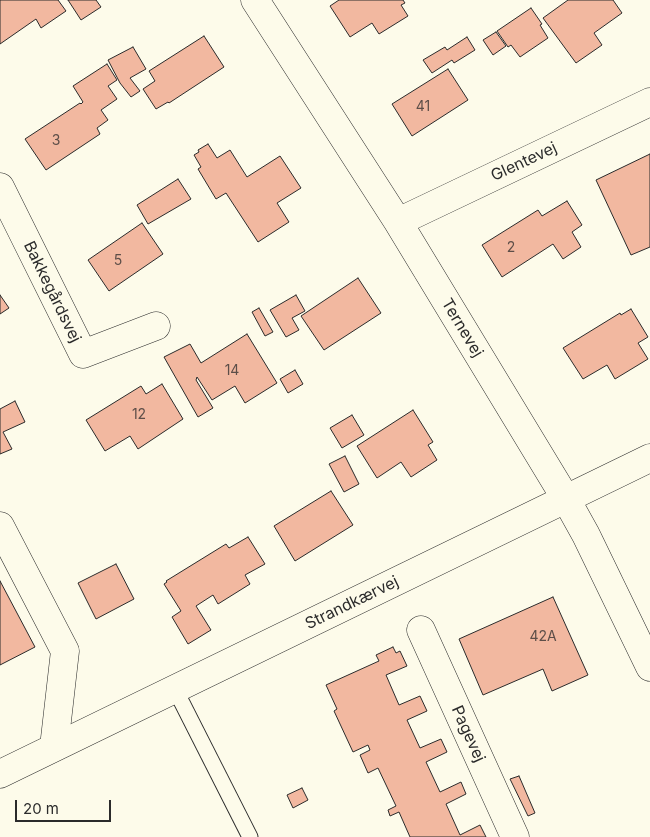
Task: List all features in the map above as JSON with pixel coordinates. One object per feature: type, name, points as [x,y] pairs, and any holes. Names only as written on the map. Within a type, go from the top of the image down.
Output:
[{"type":"street","name":"Ternevej","points":[[255,0],[398,222],[566,499],[586,535],[650,667]]},
{"type":"street","name":"Glentevej","points":[[398,222],[650,102]]},
{"type":"street","name":"Bakkegårdsvej","points":[[0,187],[83,354],[156,326]]},
{"type":"street","name":"Strandkærvej","points":[[0,774],[650,458]]},
{"type":"street","points":[[0,526],[65,652],[54,747]]},
{"type":"street","name":"Pagevej","points":[[421,630],[515,837]]},
{"type":"lane","points":[[175,689],[250,837]]},
{"type":"building","points":[[0,0],[58,0],[66,11],[41,28],[36,19],[0,44]]},
{"type":"building","points":[[68,0],[96,0],[101,7],[81,20]]},
{"type":"building","points":[[339,0],[403,0],[405,3],[401,5],[408,16],[379,34],[372,23],[350,37],[330,6]]},
{"type":"building","points":[[568,0],[613,0],[622,13],[594,33],[602,45],[576,63],[543,18]]},
{"type":"building","points":[[531,8],[542,24],[540,25],[548,38],[520,57],[511,45],[508,47],[497,31]]},
{"type":"building","points":[[496,32],[506,46],[493,55],[483,40]]},
{"type":"building","points":[[204,36],[224,67],[169,103],[156,109],[143,89],[155,81],[149,71]]},
{"type":"building","points":[[467,37],[475,50],[454,63],[452,60],[432,73],[423,60],[445,47],[447,50]]},
{"type":"building","points":[[133,47],[146,69],[130,78],[140,91],[131,97],[120,83],[108,60]]},
{"type":"building","points":[[107,64],[117,80],[108,86],[117,99],[101,110],[108,120],[97,128],[100,134],[46,170],[25,139],[81,104],[83,102],[73,86]]},
{"type":"building","points":[[448,69],[468,100],[412,136],[392,104]]},
{"type":"building","points":[[208,144],[217,158],[230,150],[247,177],[280,156],[301,188],[277,203],[289,222],[258,242],[226,193],[216,199],[198,169],[201,167],[194,155]]},
{"type":"building","points":[[650,154],[650,247],[631,255],[596,180]]},
{"type":"building","points":[[178,179],[191,199],[148,224],[137,205]]},
{"type":"building","points":[[567,201],[582,225],[572,232],[581,247],[563,259],[553,244],[502,277],[482,245],[538,210],[542,216]]},
{"type":"building","points":[[142,223],[163,254],[109,291],[88,260]]},
{"type":"building","points":[[358,278],[381,313],[324,350],[301,316]]},
{"type":"building","points":[[0,295],[9,308],[0,314]]},
{"type":"building","points":[[296,295],[305,311],[292,318],[299,330],[286,337],[270,310]]},
{"type":"building","points":[[259,308],[273,332],[265,336],[252,312]]},
{"type":"building","points":[[631,309],[648,337],[638,343],[648,359],[615,379],[607,365],[583,379],[563,348],[620,313],[621,315]]},
{"type":"building","points":[[247,334],[277,383],[245,403],[235,386],[212,400],[197,377],[196,380],[213,408],[198,417],[164,357],[190,344],[201,363]]},
{"type":"building","points":[[295,370],[303,384],[288,393],[280,379]]},
{"type":"building","points":[[162,384],[183,419],[138,449],[130,436],[105,451],[86,420],[141,386],[146,394]]},
{"type":"building","points":[[15,401],[25,422],[3,432],[12,449],[0,454],[0,409]]},
{"type":"building","points":[[413,410],[433,442],[428,445],[437,460],[411,477],[401,462],[377,478],[357,446]]},
{"type":"building","points":[[352,415],[364,435],[342,448],[330,428]]},
{"type":"building","points":[[345,456],[359,484],[344,492],[329,464]]},
{"type":"building","points":[[331,491],[353,525],[295,561],[274,526]]},
{"type":"building","points":[[248,537],[265,564],[245,575],[250,584],[218,604],[213,595],[196,606],[211,630],[188,644],[172,617],[181,611],[164,584],[226,544],[229,548]]},
{"type":"building","points":[[116,564],[134,599],[96,619],[78,583]]},
{"type":"building","points":[[0,581],[35,647],[0,665]]},
{"type":"building","points":[[553,597],[588,675],[552,691],[543,669],[483,695],[459,639]]},
{"type":"building","points":[[393,647],[396,653],[400,651],[407,666],[386,675],[399,705],[420,696],[427,711],[407,720],[420,748],[441,739],[447,752],[426,762],[440,792],[461,782],[466,794],[446,804],[460,835],[480,825],[486,837],[410,837],[399,812],[390,816],[388,810],[396,806],[378,768],[368,773],[360,755],[370,750],[368,745],[353,752],[334,711],[337,709],[326,685],[379,661],[376,655]]},
{"type":"building","points":[[519,776],[535,813],[528,816],[510,779]]},
{"type":"building","points":[[302,788],[308,800],[293,808],[287,795]]}]
